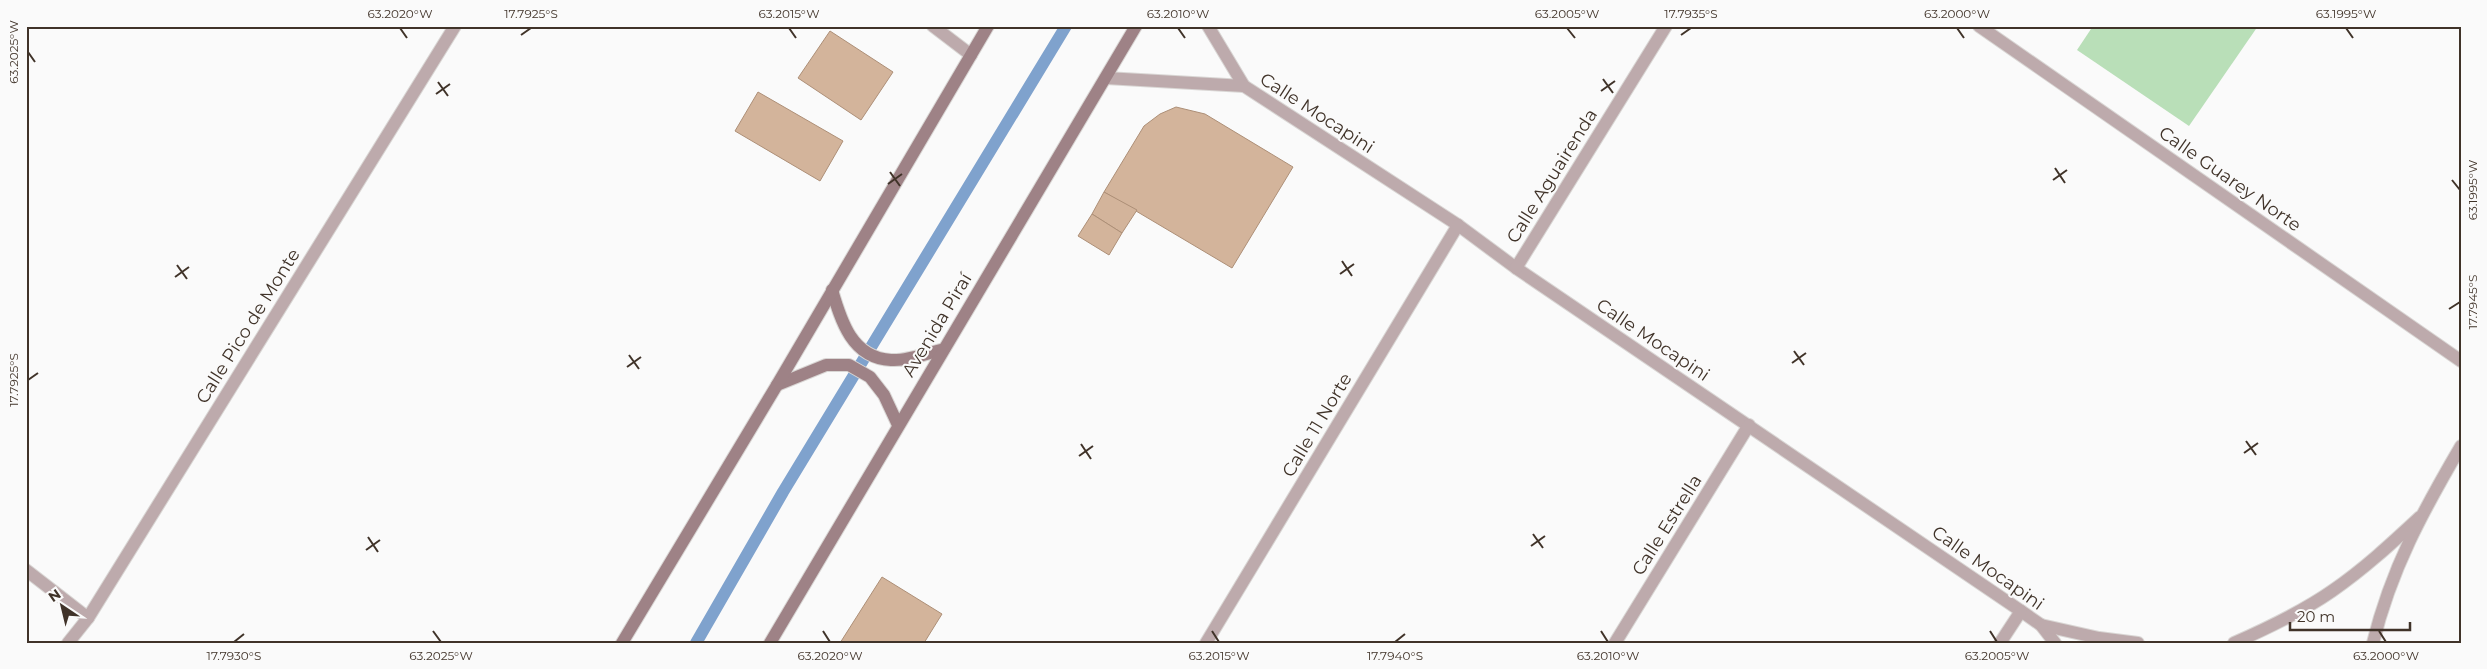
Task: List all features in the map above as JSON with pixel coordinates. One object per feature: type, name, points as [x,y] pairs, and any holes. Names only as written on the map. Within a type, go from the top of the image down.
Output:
[{"type":"main road","points":[[622,643],[777,385],[988,26]]},
{"type":"main road","name":"Avenida Piraí","points":[[770,643],[1136,26]]},
{"type":"main road","points":[[832,290],[841,321],[852,341],[869,354],[891,360],[913,357],[944,349]]},
{"type":"main road","points":[[777,385],[826,365],[849,365],[870,377],[884,395],[898,425]]},
{"type":"street","name":"Calle Pico de Monte","points":[[68,643],[88,618],[455,26]]},
{"type":"street","points":[[933,26],[971,55]]},
{"type":"street","name":"Calle Mocapini","points":[[1208,26],[1244,86],[1458,225],[1516,268],[2021,611],[2041,625],[2055,643]]},
{"type":"street","name":"Calle Aguairenda","points":[[1516,268],[1666,26]]},
{"type":"street","name":"Calle Guarey Norte","points":[[1980,26],[2461,361]]},
{"type":"street","name":"Calle Mocapini","points":[[1106,78],[1244,86]]},
{"type":"street","name":"Calle 11 Norte","points":[[1206,643],[1458,225]]},
{"type":"street","name":"Calle Estrella","points":[[1615,643],[1749,425]]},
{"type":"street","points":[[2373,643],[2396,569],[2420,517],[2461,446]]},
{"type":"street","points":[[2234,643],[2280,622],[2331,592],[2377,557],[2420,517]]},
{"type":"street","points":[[26,570],[88,618]]},
{"type":"street","points":[[2000,643],[2021,611]]},
{"type":"street","name":"Calle Mocapini","points":[[2041,625],[2099,638],[2138,643]]},
{"type":"green space","points":[[2093,26],[2258,26],[2189,126],[2077,50]]},
{"type":"building","points":[[830,31],[893,72],[861,120],[798,78]]},
{"type":"building","points":[[758,92],[843,141],[820,181],[735,131]]},
{"type":"building","points":[[1176,107],[1205,114],[1293,167],[1232,268],[1104,192],[1144,126],[1160,114]]},
{"type":"building","points":[[1104,192],[1137,210],[1122,233],[1092,214]]},
{"type":"building","points":[[1092,214],[1122,233],[1109,255],[1078,236]]},
{"type":"building","points":[[882,577],[942,614],[924,643],[840,643]]},
{"type":"waterway","points":[[696,643],[783,492],[1066,26]]}]
